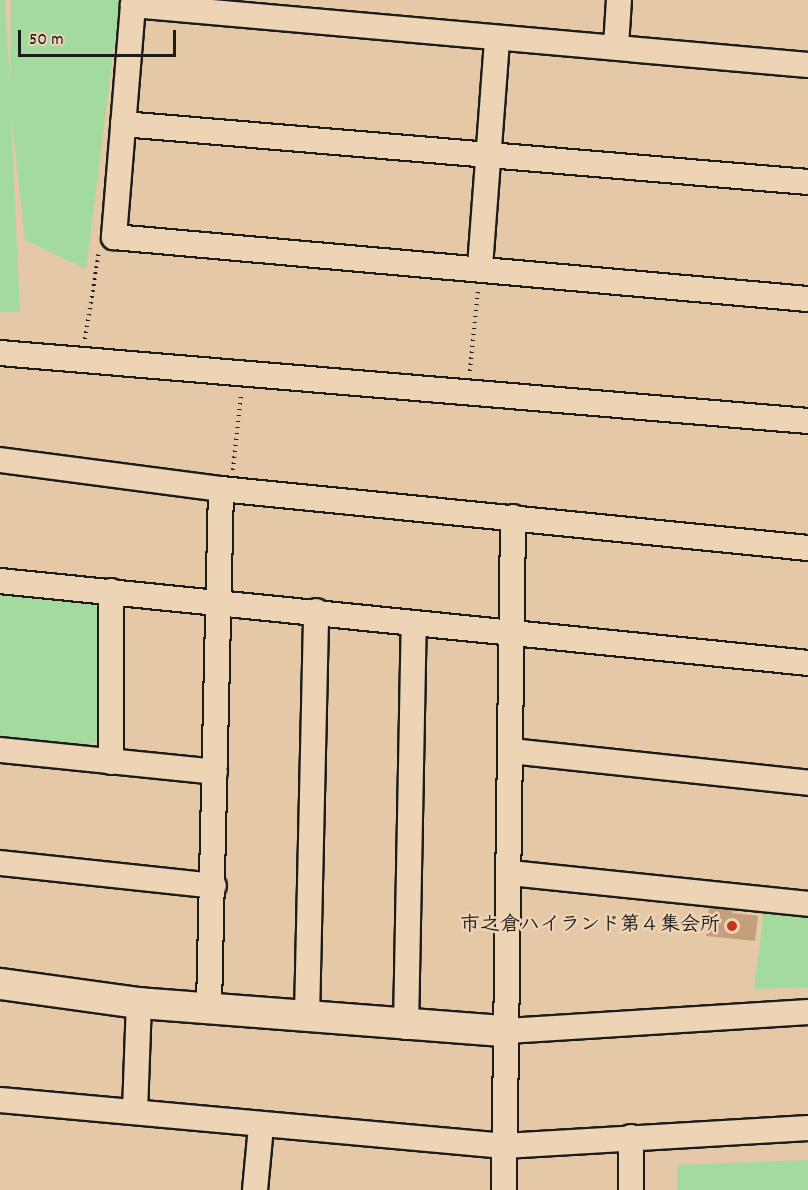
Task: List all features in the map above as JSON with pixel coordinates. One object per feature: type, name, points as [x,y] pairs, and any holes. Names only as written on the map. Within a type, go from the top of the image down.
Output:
[{"type":"street","points":[[616,46],[620,0]]},
{"type":"street","points":[[808,65],[616,46],[496,40],[237,8],[133,5],[114,237],[480,267],[808,299]]},
{"type":"street","points":[[480,267],[496,40]]},
{"type":"street","points":[[123,124],[488,158],[808,182]]},
{"type":"street","points":[[0,353],[808,421]]},
{"type":"street","points":[[0,460],[226,490],[808,548]]},
{"type":"street","points":[[209,1006],[220,601],[226,490]]},
{"type":"street","points":[[504,1190],[513,517]]},
{"type":"street","points":[[0,581],[220,601],[808,663]]},
{"type":"street","points":[[111,591],[111,762]]},
{"type":"street","points":[[307,1016],[316,611]]},
{"type":"street","points":[[406,1027],[414,622]]},
{"type":"street","points":[[0,750],[215,772]]},
{"type":"street","points":[[511,751],[808,783]]},
{"type":"street","points":[[0,863],[214,886]]},
{"type":"street","points":[[510,873],[808,904]]},
{"type":"street","points":[[0,984],[139,1003],[209,1006],[406,1027],[507,1031],[808,1012]]},
{"type":"street","points":[[135,1111],[139,1003]]},
{"type":"street","points":[[0,1100],[135,1111],[261,1126],[504,1146],[808,1128]]},
{"type":"street","points":[[255,1190],[261,1126]]},
{"type":"street","points":[[630,1137],[631,1190]]},
{"type":"path","points":[[82,359],[100,242],[114,237]]},
{"type":"path","points":[[468,391],[480,267]]},
{"type":"path","points":[[226,490],[243,372]]},
{"type":"green space","points":[[0,0],[5,0],[10,86],[11,0],[120,0],[86,269],[25,240],[11,114],[20,312],[0,312]]},
{"type":"green space","points":[[0,589],[89,597],[100,611],[97,741],[86,749],[0,737]]},
{"type":"green space","points":[[764,910],[808,915],[808,987],[754,989]]},
{"type":"green space","points":[[808,1160],[808,1190],[677,1190],[677,1165]]},
{"type":"building","name":"市之倉ハイランド第４集会所","points":[[710,900],[733,903],[732,913],[758,916],[755,941],[706,936]]},
{"type":"place","name":"市之倉ハイランド第４集会所","points":[[732,926]]}]
